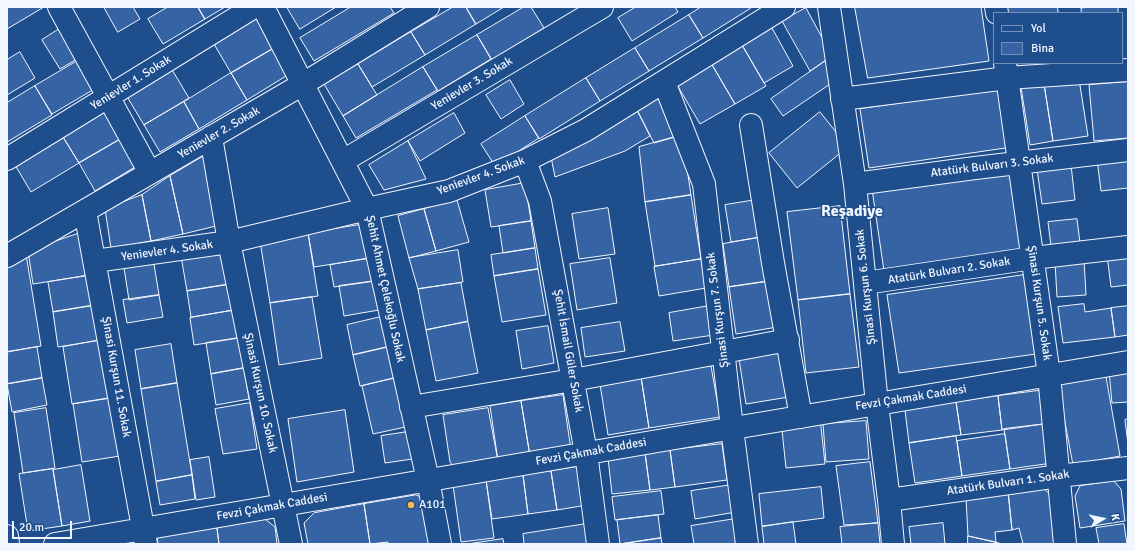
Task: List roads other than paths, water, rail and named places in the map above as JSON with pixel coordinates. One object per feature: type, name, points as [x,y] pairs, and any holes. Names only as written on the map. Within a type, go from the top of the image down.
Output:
[{"type":"street","name":"Yenievler 1. Sokak","points":[[7,159],[254,7]]},
{"type":"street","name":"Şehit Ahmet Çelekoğlu Sokak","points":[[263,7],[367,209],[428,480],[440,544]]},
{"type":"street","name":"Yenievler 2. Sokak","points":[[7,256],[303,84],[428,7]]},
{"type":"street","name":"Yenievler 3. Sokak","points":[[343,161],[602,7]]},
{"type":"street","name":"Yenievler 4. Sokak","points":[[95,261],[230,242],[449,191],[525,161],[586,130],[784,7]]},
{"type":"street","name":"Şinasi Kurşun 6. Sokak","points":[[829,7],[855,184],[877,404],[893,544]]},
{"type":"street","points":[[66,9],[108,97],[150,173]]},
{"type":"street","points":[[842,99],[1006,71],[1075,68],[1128,70]]},
{"type":"street","name":"Şinasi Kurşun 5. Sokak","points":[[1006,71],[1050,375],[1065,544]]},
{"type":"street","name":"Şinasi Kurşun 7. Sokak","points":[[664,82],[704,184],[747,544]]},
{"type":"street","points":[[751,125],[773,263],[801,417]]},
{"type":"street","name":"Şinasi Kurşun 10. Sokak","points":[[211,137],[230,242],[290,544]]},
{"type":"street","name":"Atatürk Bulvarı 3. Sokak","points":[[855,184],[1128,150]]},
{"type":"street","name":"Şehit İsmail Güler Sokak","points":[[525,161],[540,201],[586,453],[598,544]]},
{"type":"street","name":"Şinasi Kurşun 11. Sokak","points":[[85,211],[145,536]]},
{"type":"street","name":"Atatürk Bulvarı 2. Sokak","points":[[865,284],[1033,258],[1128,247]]},
{"type":"street","points":[[411,407],[573,380],[788,340]]},
{"type":"street","name":"Fevzi Çakmak Caddesi","points":[[55,544],[145,536],[283,505],[1128,362]]},
{"type":"street","name":"Atatürk Bulvarı 1. Sokak","points":[[889,500],[1059,476],[1128,468]]},
{"type":"street","points":[[7,536],[8,544]]},
{"type":"place","name":"A101","points":[[411,505]]},
{"type":"district","name":"Reşadiye","points":[[852,212]]}]
